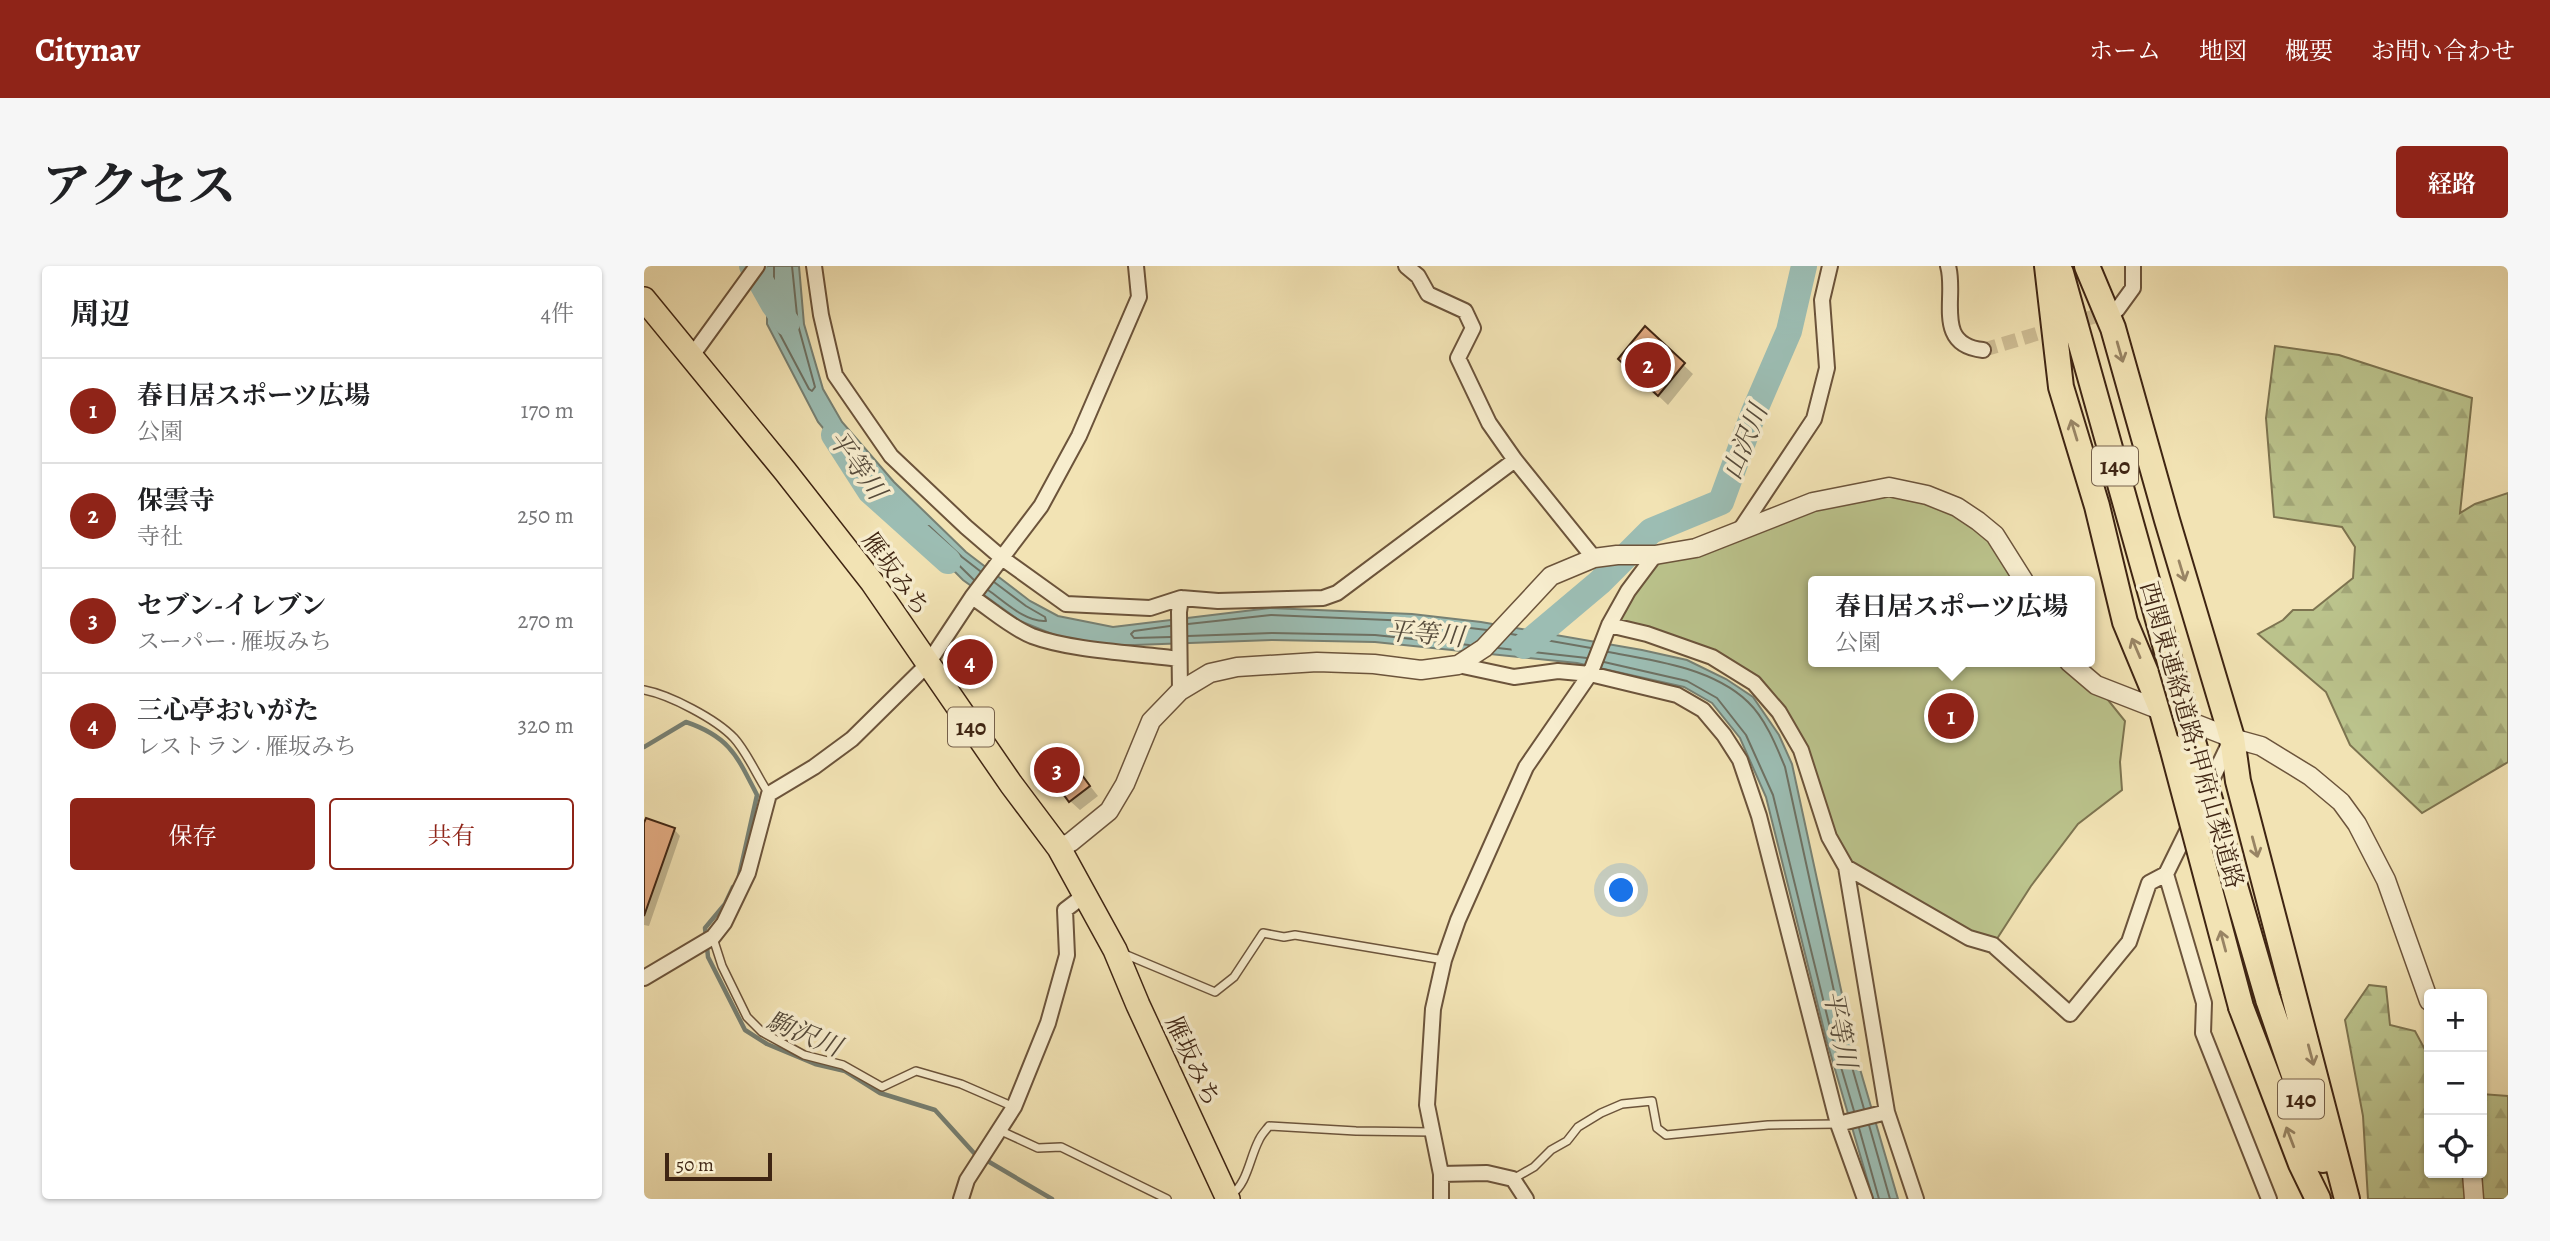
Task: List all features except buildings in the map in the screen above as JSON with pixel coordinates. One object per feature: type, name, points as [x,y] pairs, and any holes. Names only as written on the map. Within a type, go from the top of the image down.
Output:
[{"type":"highway","points":[[2047,266],[2061,387],[2097,506],[2125,622],[2162,711],[2241,1007],[2301,1164],[2318,1199]]},
{"type":"highway","name":"西関東連絡道路;甲府山梨道路","points":[[2059,266],[2268,999],[2294,1080],[2338,1199]]},
{"type":"highway","points":[[2087,266],[2113,328],[2232,737],[2238,781],[2347,1199]]},
{"type":"highway","name":"雁坂みち","points":[[644,299],[872,582],[1011,785],[1059,848],[1115,950],[1228,1199]]},
{"type":"street","points":[[691,357],[757,266]]},
{"type":"street","points":[[814,266],[821,315],[835,375],[891,456],[1002,558],[1066,604],[1150,608],[1241,600],[1323,597],[1337,593],[1515,460]]},
{"type":"street","points":[[644,978],[712,937],[724,923],[748,873],[769,794],[814,767],[852,738],[928,665],[972,597],[1041,506],[1079,436],[1139,297],[1136,266]]},
{"type":"street","points":[[1406,266],[1418,276],[1428,294],[1465,311],[1473,328],[1458,358],[1489,423],[1515,460],[1594,558]]},
{"type":"street","points":[[1740,530],[1814,419],[1827,368],[1822,300],[1830,266]]},
{"type":"street","points":[[1948,266],[1949,310],[1953,329],[1960,340],[1972,349],[1983,350]]},
{"type":"street","points":[[2117,310],[2133,288],[2133,266]]},
{"type":"street","points":[[1458,665],[1484,649],[1551,576],[1594,558],[1651,555],[1696,548],[1812,502],[1889,487],[1927,495],[1956,507],[1978,521],[1995,535],[2021,576]]},
{"type":"street","points":[[1441,1199],[1441,1174],[1427,1105],[1433,1009],[1444,960],[1458,920],[1526,767],[1590,674],[1609,625],[1651,555]]},
{"type":"street","points":[[972,597],[1007,622],[1033,636],[1076,646],[1180,654]]},
{"type":"street","points":[[1180,605],[1180,691]]},
{"type":"street","points":[[1609,625],[1647,634],[1712,657],[1754,683],[1779,712],[1801,750],[1829,837],[1846,867],[1887,1112],[1916,1199]]},
{"type":"street","points":[[1059,848],[1071,842],[1109,811],[1125,784],[1151,721],[1180,691],[1210,673],[1237,667],[1317,662],[1374,664],[1421,670],[1458,665],[1514,677],[1558,671],[1590,674],[1676,695],[1703,710],[1724,734],[1740,760],[1759,816],[1839,1124],[1865,1199]]},
{"type":"street","points":[[2075,667],[2096,685],[2260,746],[2310,776],[2341,802],[2357,824],[2386,880],[2425,989]]},
{"type":"street","points":[[1846,867],[1969,938],[1993,945],[2070,1014],[2129,942],[2148,883],[2166,874],[2232,737]]},
{"type":"street","points":[[2166,874],[2204,1003],[2203,1034],[2269,1199]]},
{"type":"street","points":[[961,1199],[967,1180],[1014,1107],[1048,1023],[1067,954],[1065,910],[1086,894]]},
{"type":"street","points":[[1839,1124],[1887,1112]]},
{"type":"street","points":[[1441,1174],[1487,1173],[1513,1180],[1526,1199]]},
{"type":"street","points":[[2472,1178],[2474,1199]]},
{"type":"lane","points":[[644,690],[660,693],[694,709],[734,738],[769,794]]},
{"type":"lane","points":[[1115,950],[1215,992],[1234,977],[1263,933],[1284,937],[1295,935],[1444,960]]},
{"type":"lane","points":[[712,937],[722,966],[747,1017],[762,1032],[804,1055],[843,1065],[882,1087],[916,1072],[961,1084],[1014,1107]]},
{"type":"lane","points":[[1513,1180],[1567,1141],[1578,1127],[1622,1104],[1652,1101],[1657,1128],[1666,1135],[1768,1125],[1839,1124]]},
{"type":"lane","points":[[1228,1199],[1236,1192],[1259,1140],[1269,1126],[1432,1132]]},
{"type":"lane","points":[[999,1130],[1038,1148],[1061,1147],[1167,1199]]},
{"type":"green space","points":[[2275,346],[2339,355],[2472,398],[2460,513],[2475,504],[2508,493],[2508,762],[2422,813],[2350,745],[2326,692],[2258,634],[2283,620],[2293,610],[2313,610],[2353,578],[2355,547],[2342,527],[2274,517],[2266,418]]},
{"type":"green space","points":[[1889,487],[1978,521],[2020,576],[1808,576],[1808,667],[2075,667],[2096,685],[2125,721],[2120,762],[2122,790],[2078,824],[2031,886],[1993,945],[1846,867],[1779,712],[1712,657],[1609,625],[1655,555]]},
{"type":"green space","points":[[2369,985],[2386,987],[2390,1025],[2415,1031],[2424,1048],[2424,1178],[2487,1178],[2487,1094],[2508,1096],[2508,1199],[2368,1199],[2363,1116],[2345,1020]]},
{"type":"water","points":[[767,266],[799,266],[804,324],[823,389],[842,422],[894,482],[966,552],[1030,601],[1058,616],[1113,627],[1270,608],[1412,614],[1481,622],[1687,660],[1726,679],[1753,697],[1779,735],[1792,764],[1853,1045],[1898,1199],[1873,1199],[1827,1042],[1766,797],[1740,738],[1712,703],[1684,687],[1577,663],[1375,642],[1272,640],[1107,646],[1057,636],[1020,621],[963,580],[875,491],[818,422],[767,324]]},
{"type":"waterway","points":[[752,266],[787,323]]},
{"type":"waterway","name":"山沢川","points":[[1524,646],[1600,582],[1651,531],[1721,502],[1754,412],[1789,331],[1804,266]]},
{"type":"waterway","name":"平等川","points":[[834,435],[870,491],[948,561]]},
{"type":"waterway","name":"駒沢川","points":[[644,747],[686,722],[723,741],[737,759],[757,795],[739,876]]},
{"type":"waterway","name":"駒沢川","points":[[733,887],[725,904],[705,928],[708,957],[745,1030],[767,1044],[815,1064],[845,1071],[880,1093],[935,1110],[974,1153],[1052,1199]]},
{"type":"tunnel","points":[[1983,350],[2113,311]]},
{"type":"place","name":"保雲寺","points":[[1648,365]]},
{"type":"place","name":"三心亭おいがた","points":[[970,662]]},
{"type":"place","name":"春日居スポーツ広場","points":[[1951,716]]},
{"type":"place","name":"セブン-イレブン","points":[[1057,770]]}]
